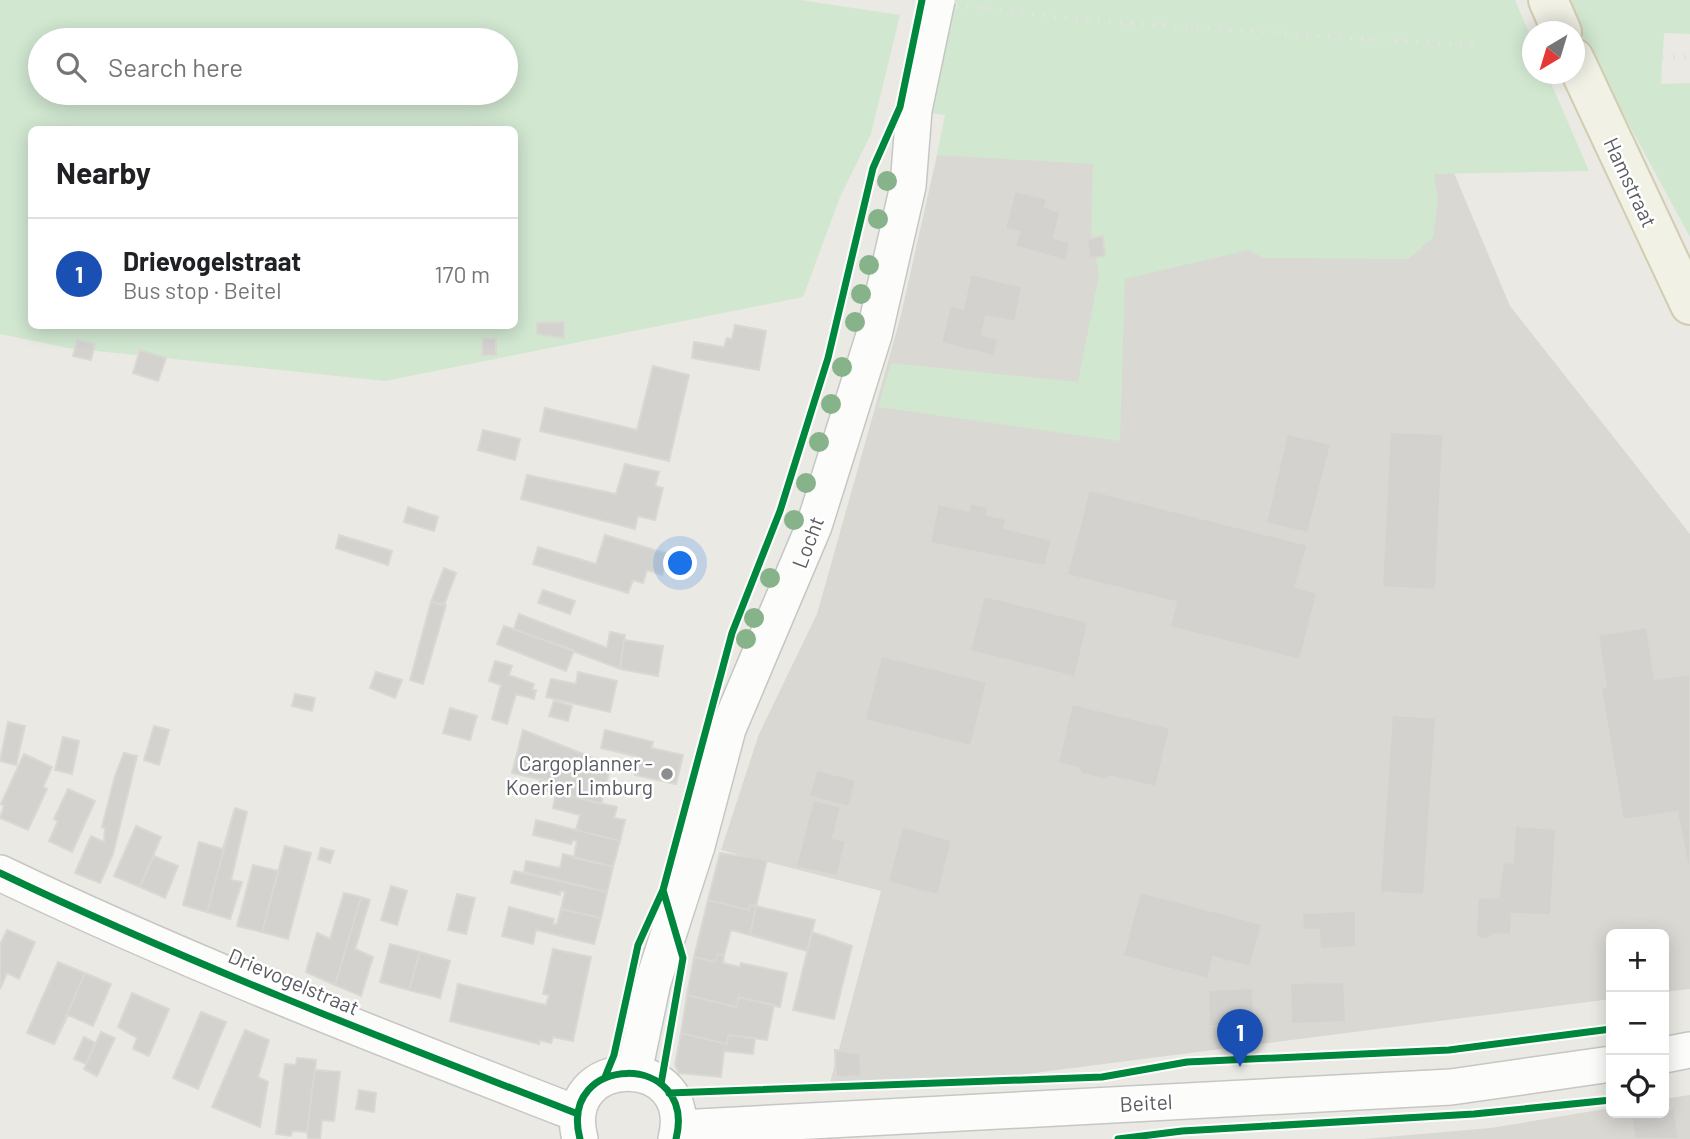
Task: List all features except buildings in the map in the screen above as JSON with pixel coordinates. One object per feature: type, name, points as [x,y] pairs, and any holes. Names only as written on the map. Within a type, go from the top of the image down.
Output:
[{"type":"main road","points":[[1548,0],[1557,21]]},
{"type":"main road","name":"Hamstraat","points":[[1585,81],[1690,305]]},
{"type":"street","name":"Locht","points":[[634,1072],[653,982],[697,846],[729,729],[814,526],[874,335],[908,186],[915,110],[937,0]]},
{"type":"street","name":"Drievogelstraat","points":[[0,873],[64,904],[342,1020],[579,1127]]},
{"type":"street","points":[[1669,1054],[1690,1051]]},
{"type":"street","name":"Beitel","points":[[678,1133],[1451,1087],[1606,1065]]},
{"type":"street","points":[[579,1127],[581,1102],[595,1083],[619,1072],[634,1072],[648,1076],[669,1093],[677,1109],[678,1133]]},
{"type":"shaded area","points":[[937,155],[1454,173],[1510,306],[1690,534],[1690,989],[1669,991],[1669,929],[1606,929],[1606,1000],[979,1080],[830,1083],[881,891],[721,850],[759,734],[817,614],[900,319]]},
{"type":"shaded area","points":[[1690,1095],[1690,1139],[1363,1139],[1491,1128],[1606,1109],[1606,1118],[1669,1118],[1669,1098]]},
{"type":"green space","points":[[0,0],[800,0],[900,15],[871,134],[840,197],[803,297],[385,381],[68,348],[0,334]]},
{"type":"green space","points":[[947,0],[1515,0],[1524,21],[1522,84],[1551,84],[1589,171],[1434,174],[1438,200],[1433,238],[1408,259],[1263,258],[1249,250],[1125,279],[1120,441],[878,407],[891,363],[1078,382],[1099,275],[1091,233],[1093,164],[937,155],[945,115],[922,112]]},
{"type":"green space","points":[[1566,0],[1690,0],[1690,34],[1664,33],[1661,84],[1690,83],[1690,237],[1587,47],[1585,21],[1575,21]]},
{"type":"railway","points":[[912,0],[1094,21],[1479,46]]},
{"type":"railway","points":[[1662,57],[1690,57]]},
{"type":"cycle path","points":[[605,1077],[614,1055],[638,945],[663,890],[732,633],[780,511],[828,358],[873,168],[900,107],[922,0]]},
{"type":"cycle path","points":[[0,873],[214,969],[578,1114]]},
{"type":"cycle path","points":[[661,1084],[683,958],[663,890]]},
{"type":"cycle path","points":[[669,1093],[1102,1077],[1187,1062],[1449,1050],[1606,1030]]},
{"type":"cycle path","points":[[580,1139],[578,1110],[588,1090],[606,1078],[628,1073],[649,1077],[667,1090],[677,1110],[676,1139]]},
{"type":"cycle path","points":[[1118,1139],[1182,1131],[1474,1114],[1606,1101]]},
{"type":"place","name":"Cargoplanner - Koerier Limburg","points":[[667,774]]},
{"type":"place","name":"Drievogelstraat","points":[[1240,1067]]}]
